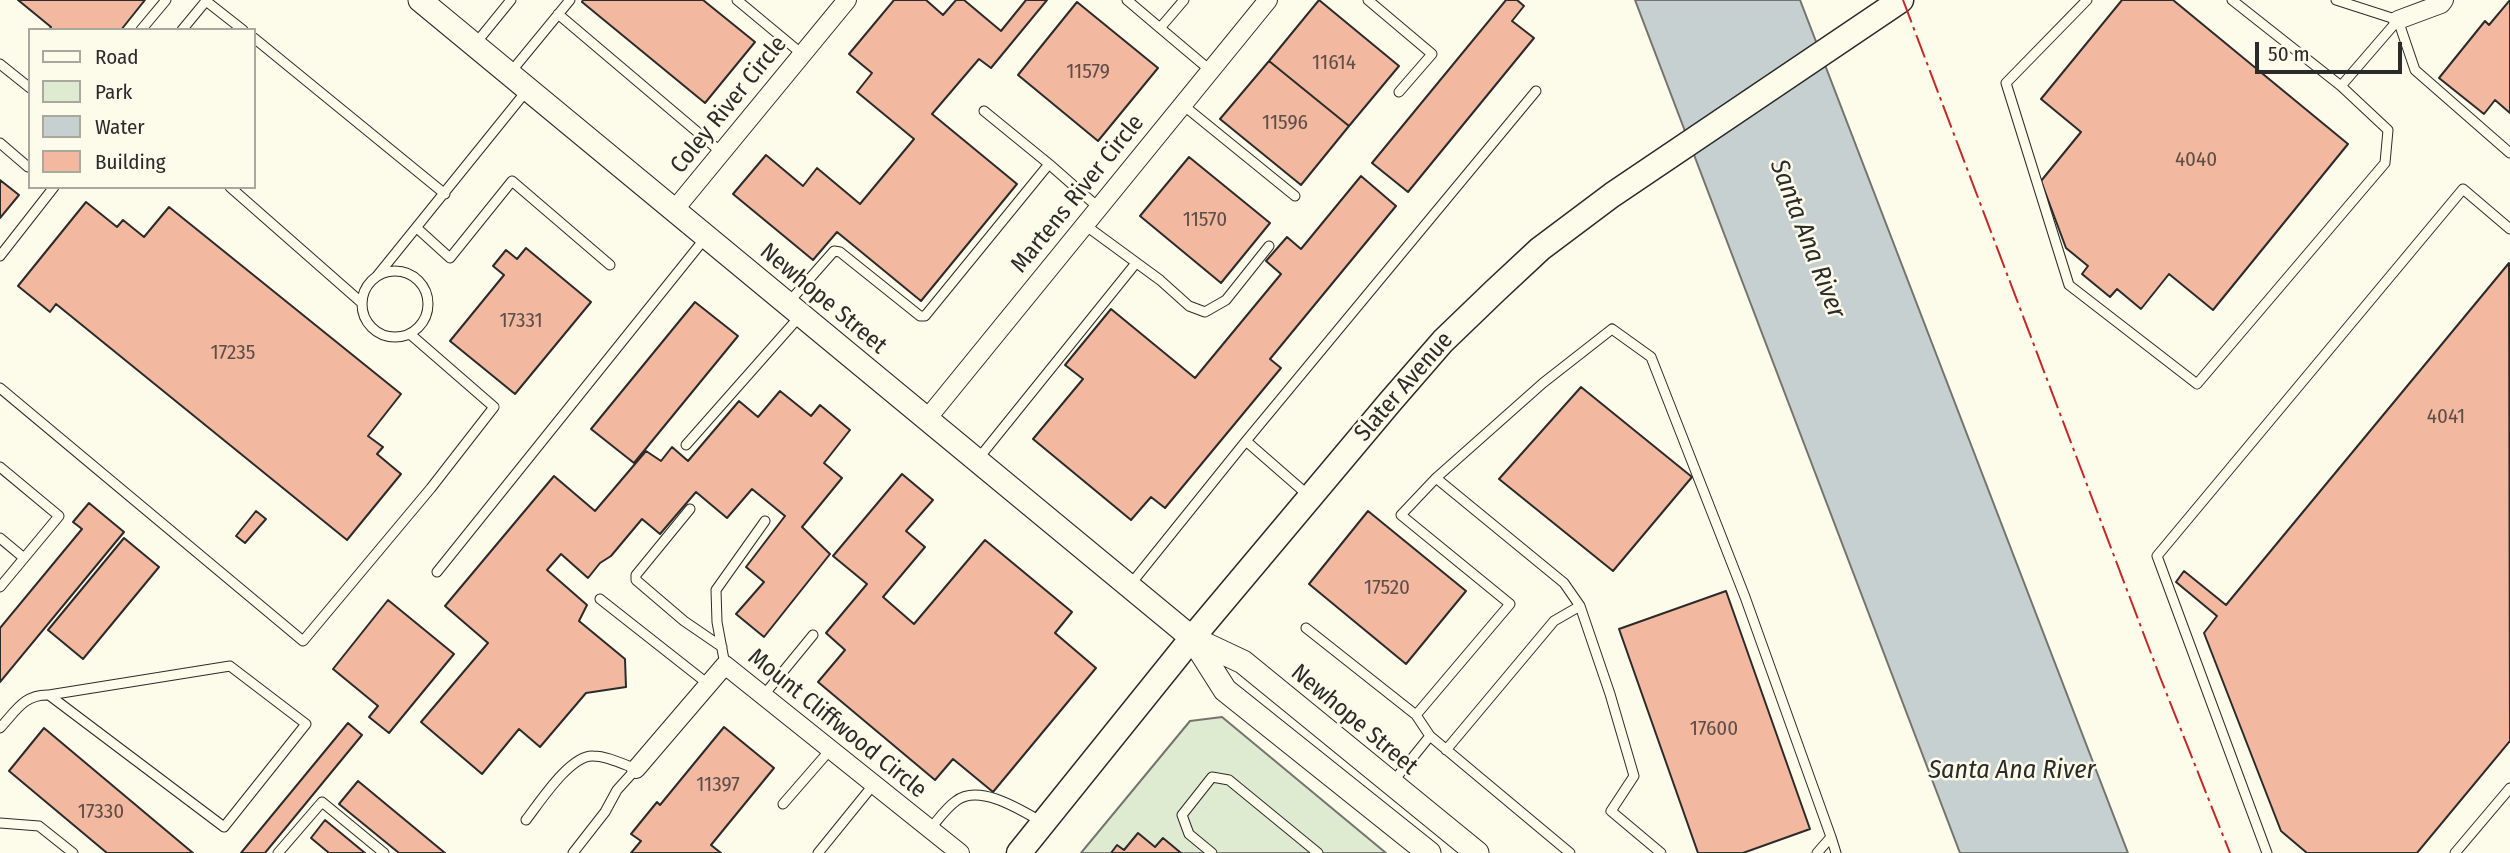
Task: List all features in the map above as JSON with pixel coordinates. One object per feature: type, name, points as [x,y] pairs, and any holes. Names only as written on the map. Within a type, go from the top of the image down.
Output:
[{"type":"main road","name":"Slater Avenue","points":[[1019,853],[1192,638],[1443,341],[1540,250],[1635,179],[1901,0]]},
{"type":"street","name":"Newhope Street","points":[[420,0],[1192,638],[1243,662],[1477,853]]},
{"type":"street","name":"Coley River Circle","points":[[675,209],[847,0]]},
{"type":"street","name":"Martens River Circle","points":[[926,420],[1268,0]]},
{"type":"street","points":[[2409,11],[2441,4],[2444,0]]},
{"type":"street","name":"Newhope Street","points":[[1192,638],[1225,690],[1429,853]]},
{"type":"street","name":"Mount Cliffwood Circle","points":[[636,769],[708,684],[723,656],[763,696],[960,853]]},
{"type":"lane","points":[[143,28],[166,0]]},
{"type":"lane","points":[[475,45],[511,0]]},
{"type":"lane","points":[[509,74],[570,0]]},
{"type":"lane","points":[[737,0],[802,54]]},
{"type":"lane","points":[[1127,0],[1211,71]]},
{"type":"lane","points":[[1160,28],[1184,0]]},
{"type":"lane","points":[[1367,0],[1432,54],[1399,92]]},
{"type":"lane","points":[[2087,0],[2006,83],[2069,285],[2197,384],[2385,163],[2388,130],[2341,86],[2232,0]]},
{"type":"lane","points":[[2336,0],[2409,11]]},
{"type":"lane","points":[[184,28],[206,1],[240,28]]},
{"type":"lane","points":[[2341,86],[2409,11]]},
{"type":"lane","points":[[2409,11],[2415,70],[2510,153]]},
{"type":"lane","points":[[558,14],[721,152]]},
{"type":"lane","points":[[256,40],[445,194]]},
{"type":"lane","points":[[0,64],[28,86]]},
{"type":"lane","points":[[377,276],[387,271],[408,273],[424,286],[428,297],[426,318],[410,334],[388,337],[369,325],[363,315],[362,303],[369,283],[418,229],[529,89]]},
{"type":"lane","points":[[1130,585],[1536,91]]},
{"type":"lane","points":[[1183,105],[1295,195]]},
{"type":"lane","points":[[984,111],[1099,208]]},
{"type":"lane","points":[[0,143],[28,167]]},
{"type":"lane","points":[[686,445],[795,309],[834,251],[840,252],[920,316],[925,316],[1049,164]]},
{"type":"lane","points":[[418,229],[450,258],[512,181],[610,265]]},
{"type":"lane","points":[[0,256],[52,189]]},
{"type":"lane","points":[[232,189],[362,303]]},
{"type":"lane","points":[[2267,853],[2157,556],[2463,189],[2510,229]]},
{"type":"lane","points":[[1085,225],[1189,306],[1205,312],[1226,300],[1269,246]]},
{"type":"lane","points":[[437,572],[707,236]]},
{"type":"lane","points":[[977,461],[1136,263]]},
{"type":"lane","points":[[1416,715],[1510,604],[1401,514],[1543,383],[1612,329],[1651,357],[1745,597],[1836,853]]},
{"type":"lane","points":[[0,388],[303,641],[431,488],[494,407],[410,334]]},
{"type":"lane","points":[[1246,441],[1311,497]]},
{"type":"lane","points":[[0,467],[59,516],[0,587]]},
{"type":"lane","points":[[1437,478],[1564,583],[1580,606],[1634,776],[1611,811],[1661,853]]},
{"type":"lane","points":[[690,509],[636,575],[636,580],[723,656]]},
{"type":"lane","points":[[723,656],[716,590],[765,521]]},
{"type":"lane","points":[[0,538],[24,558]]},
{"type":"lane","points":[[600,598],[708,684]]},
{"type":"lane","points":[[1446,750],[1554,621],[1580,606]]},
{"type":"lane","points":[[1306,628],[1416,715],[1430,736],[1570,853]]},
{"type":"lane","points":[[763,696],[813,635]]},
{"type":"lane","points":[[0,729],[28,698],[35,694],[49,695],[230,666],[306,724],[224,827],[49,695]]},
{"type":"lane","points":[[1391,784],[1430,736]]},
{"type":"lane","points":[[783,804],[830,750]]},
{"type":"lane","points":[[526,820],[576,760],[592,755],[636,769],[617,790],[605,812],[573,853]]},
{"type":"lane","points":[[1212,853],[1189,834],[1182,815],[1212,777],[1229,780],[1318,853]]},
{"type":"lane","points":[[818,853],[873,784]]},
{"type":"lane","points":[[2455,853],[2510,788]]},
{"type":"lane","points":[[930,829],[957,800],[968,795],[1004,801],[1043,822]]},
{"type":"lane","points":[[278,853],[321,802],[384,853]]},
{"type":"lane","points":[[0,823],[39,826],[73,853]]},
{"type":"lane","points":[[1817,853],[1830,837]]},
{"type":"green space","points":[[1222,717],[1386,853],[1081,853],[1190,721]]},
{"type":"water","name":"Santa Ana River","points":[[1635,0],[1800,0],[2128,853],[1960,853]]},
{"type":"building","points":[[18,0],[145,0],[123,28],[51,27]]},
{"type":"building","points":[[703,0],[755,42],[705,103],[582,2]]},
{"type":"building","points":[[894,0],[926,0],[943,15],[956,0],[964,0],[1001,31],[1026,0],[1047,0],[991,68],[979,59],[932,114],[1017,184],[921,301],[837,232],[813,260],[733,194],[766,155],[803,186],[817,168],[860,204],[914,139],[857,92],[872,73],[849,54]]},
{"type":"building","points":[[1319,0],[1399,66],[1349,126],[1269,61]]},
{"type":"building","points":[[1506,0],[1517,0],[1524,6],[1512,21],[1534,38],[1408,192],[1372,163]]},
{"type":"building","points":[[2122,0],[2173,0],[2348,144],[2213,310],[2169,274],[2141,309],[2117,289],[2110,297],[2082,274],[2088,266],[2066,248],[2041,181],[2081,132],[2041,99]]},
{"type":"building","points":[[2510,0],[2510,113],[2495,100],[2484,114],[2439,78],[2485,21],[2489,25]]},
{"type":"building","points":[[1077,2],[1158,68],[1098,141],[1018,75]]},
{"type":"building","points":[[1269,61],[1349,126],[1301,185],[1220,119]]},
{"type":"building","points":[[1189,157],[1270,223],[1221,283],[1140,216]]},
{"type":"building","points":[[1361,176],[1396,206],[1270,359],[1281,368],[1165,508],[1151,497],[1131,520],[1033,439],[1083,379],[1065,365],[1111,309],[1195,378],[1281,274],[1266,261],[1287,237],[1301,249]]},
{"type":"building","points":[[0,180],[19,195],[0,218]]},
{"type":"building","points":[[86,202],[117,227],[123,220],[144,237],[169,207],[401,394],[368,436],[383,447],[377,454],[401,474],[347,540],[56,304],[50,312],[18,286]]},
{"type":"building","points":[[526,248],[591,302],[515,394],[450,341],[504,275],[493,266],[506,250],[517,259]]},
{"type":"building","points":[[2509,263],[2510,741],[2417,853],[2307,853],[2281,831],[2204,633],[2217,616],[2176,582],[2184,571],[2226,605]]},
{"type":"building","points":[[695,302],[738,336],[634,463],[591,429]]},
{"type":"building","points":[[1581,387],[1692,477],[1613,571],[1499,479]]},
{"type":"building","points":[[780,391],[811,416],[820,405],[850,430],[824,463],[842,478],[802,527],[830,554],[764,637],[736,614],[764,582],[746,567],[785,516],[752,489],[727,518],[696,492],[660,534],[642,519],[611,556],[600,563],[588,578],[561,554],[547,570],[587,605],[579,621],[625,659],[626,687],[586,693],[540,747],[519,729],[482,774],[421,722],[488,643],[445,606],[554,476],[595,511],[646,451],[661,461],[672,447],[688,461],[739,401],[758,417]]},
{"type":"building","points":[[902,474],[933,500],[906,531],[925,547],[883,597],[914,624],[985,540],[1072,612],[1055,633],[1096,668],[993,792],[953,759],[935,780],[818,682],[845,650],[826,633],[867,584],[833,556]]},
{"type":"building","points":[[89,503],[124,532],[0,682],[0,628],[82,529],[73,522]]},
{"type":"building","points":[[256,511],[266,519],[245,543],[236,536]]},
{"type":"building","points":[[1368,511],[1466,591],[1406,664],[1309,584]]},
{"type":"building","points":[[124,538],[159,567],[83,659],[48,630]]},
{"type":"building","points":[[1726,591],[1810,829],[1743,853],[1698,853],[1619,629]]},
{"type":"building","points":[[388,600],[454,654],[389,733],[369,717],[378,706],[333,669]]},
{"type":"building","points":[[348,723],[362,735],[265,853],[241,853]]},
{"type":"building","points":[[724,727],[774,768],[711,845],[721,853],[631,853],[641,841],[631,834],[657,802],[660,805]]},
{"type":"building","points":[[44,728],[193,853],[107,853],[9,771]]},
{"type":"building","points":[[358,781],[445,853],[399,853],[339,804]]},
{"type":"building","points":[[325,820],[365,853],[329,853],[311,838]]},
{"type":"building","points":[[1138,833],[1155,847],[1163,838],[1181,853],[1111,853],[1117,845],[1124,850]]},
{"type":"power","points":[[1903,0],[2160,677],[2230,853]]}]
